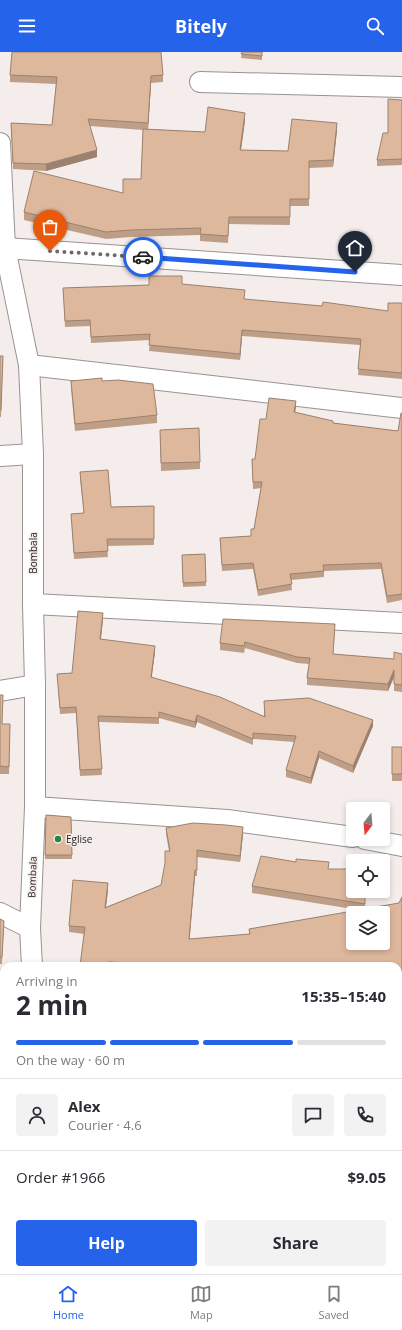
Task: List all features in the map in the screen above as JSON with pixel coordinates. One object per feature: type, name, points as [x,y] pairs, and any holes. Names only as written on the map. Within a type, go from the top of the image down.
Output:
[{"type":"street","points":[[200,82],[402,87]]},
{"type":"street","name":"Bombala","points":[[0,143],[3,247],[29,366],[33,454],[35,806],[30,928],[32,962]]},
{"type":"street","points":[[3,247],[402,275]]},
{"type":"street","points":[[29,366],[402,408]]},
{"type":"street","points":[[0,456],[33,454]]},
{"type":"street","points":[[33,604],[402,623]]},
{"type":"street","points":[[0,691],[35,685]]},
{"type":"street","points":[[35,806],[227,820],[346,836]]},
{"type":"street","points":[[390,844],[402,846]]},
{"type":"street","points":[[0,913],[30,928]]},
{"type":"building","points":[[12,52],[161,52],[163,75],[151,76],[148,123],[88,119],[97,150],[46,164],[13,163],[11,123],[52,125],[57,77],[10,75]]},
{"type":"building","points":[[242,52],[262,52],[262,56],[241,54]]},
{"type":"building","points":[[388,99],[402,100],[402,159],[377,160],[383,133],[388,133]]},
{"type":"building","points":[[208,107],[245,113],[240,150],[288,151],[292,119],[337,123],[333,160],[309,161],[309,199],[290,199],[290,217],[229,217],[228,236],[200,234],[201,228],[106,232],[24,212],[34,171],[123,193],[123,179],[141,179],[143,129],[205,132]]},
{"type":"building","points":[[149,276],[182,276],[182,284],[245,290],[244,299],[322,306],[323,302],[388,311],[388,303],[402,303],[402,373],[358,369],[361,339],[242,330],[240,354],[149,345],[150,334],[91,337],[90,320],[65,321],[63,288],[149,285]]},
{"type":"building","points":[[0,356],[3,356],[1,410],[0,410]]},
{"type":"building","points":[[102,378],[102,381],[118,380],[153,384],[157,415],[75,424],[71,381]]},
{"type":"building","points":[[269,398],[296,401],[294,412],[333,421],[333,423],[398,431],[402,413],[402,594],[387,596],[381,563],[323,565],[324,571],[290,574],[292,584],[258,590],[253,563],[222,565],[220,538],[251,536],[251,529],[254,529],[262,482],[253,482],[252,459],[255,459],[260,419],[266,419]]},
{"type":"building","points":[[199,428],[200,462],[161,463],[160,430]]},
{"type":"building","points":[[108,470],[111,507],[154,506],[154,539],[107,539],[108,551],[74,553],[71,514],[84,513],[80,472]]},
{"type":"building","points":[[205,554],[206,582],[183,583],[182,555]]},
{"type":"building","points":[[78,611],[103,613],[100,639],[155,646],[151,677],[220,697],[265,717],[264,701],[309,698],[373,720],[353,766],[319,751],[311,778],[286,770],[296,736],[253,733],[253,739],[197,715],[195,722],[159,712],[159,718],[98,716],[102,769],[80,770],[76,707],[60,708],[57,674],[72,673]]},
{"type":"building","points":[[223,619],[335,624],[333,654],[394,659],[394,652],[402,654],[402,685],[394,684],[394,670],[388,684],[307,678],[310,658],[297,657],[245,642],[244,646],[220,643]]},
{"type":"building","points":[[0,695],[3,695],[2,724],[10,724],[9,767],[0,766]]},
{"type":"building","points":[[392,747],[402,747],[402,774],[392,774]]},
{"type":"building","name":"Eglise","points":[[46,815],[71,817],[72,855],[45,855]]},
{"type":"building","points":[[193,823],[243,827],[240,856],[197,850],[197,870],[195,870],[189,939],[250,934],[249,929],[346,912],[346,950],[390,950],[390,906],[382,906],[399,903],[402,897],[402,962],[81,962],[85,927],[69,926],[73,880],[108,883],[105,908],[161,885],[165,863],[165,851],[170,851],[166,828]]},
{"type":"building","points":[[261,856],[296,862],[296,859],[329,862],[328,869],[346,869],[346,898],[365,898],[365,904],[252,886]]},
{"type":"building","points":[[0,919],[4,921],[2,957],[0,957]]},
{"type":"way so far","points":[[50,251],[143,257]]},
{"type":"place","name":"Eglise","points":[[58,839]]},
{"type":"route","points":[[143,257],[355,272]]}]
